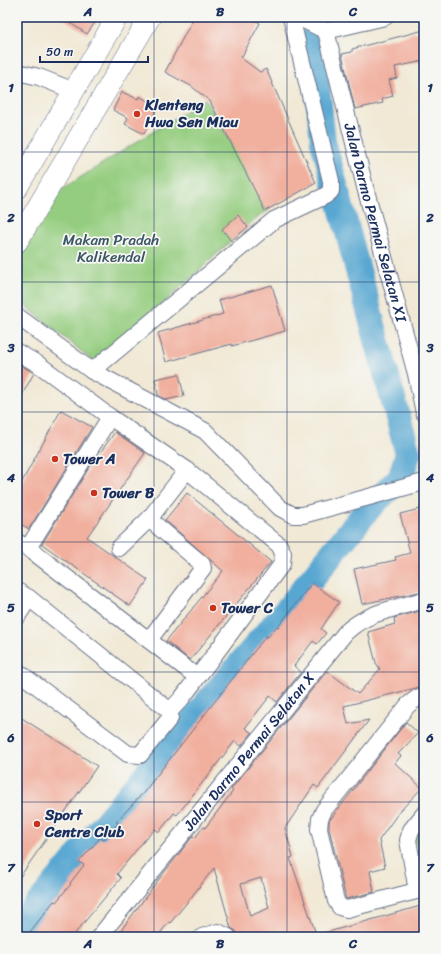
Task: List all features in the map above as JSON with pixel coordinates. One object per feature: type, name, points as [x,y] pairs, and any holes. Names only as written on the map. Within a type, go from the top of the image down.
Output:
[{"type":"main road","points":[[17,188],[117,17]]},
{"type":"main road","points":[[17,242],[150,17]]},
{"type":"main road","points":[[40,150],[63,163]]},
{"type":"street","points":[[92,371],[274,220],[325,196],[332,190],[291,17]]},
{"type":"street","points":[[298,17],[326,31],[346,21],[385,17]]},
{"type":"street","name":"Jalan Darmo Permai Selatan XI","points":[[326,31],[365,187],[420,372],[424,413]]},
{"type":"street","points":[[17,72],[39,77],[74,91]]},
{"type":"street","points":[[17,316],[92,371],[205,431],[280,508],[294,515],[303,515],[424,482]]},
{"type":"street","points":[[17,352],[38,364],[110,417],[187,470],[279,545],[283,553],[282,564],[170,711],[170,718],[140,755],[135,756],[128,754],[17,671]]},
{"type":"street","points":[[110,417],[22,545],[197,677]]},
{"type":"street","points":[[119,548],[149,519],[187,470]]},
{"type":"street","points":[[149,519],[202,564],[203,568],[149,640]]},
{"type":"street","points":[[17,617],[23,594],[170,711]]},
{"type":"street","name":"Jalan Darmo Permai Selatan X","points":[[99,937],[346,632],[357,622],[370,616],[424,600]]},
{"type":"street","points":[[424,695],[408,705],[324,810],[320,820],[319,829],[336,901],[340,908],[347,909],[421,890],[408,840],[411,830],[424,814]]},
{"type":"street","points":[[202,937],[218,932],[228,937]]},
{"type":"green space","name":"Makam Pradah Kalikendal","points":[[205,99],[270,209],[254,220],[97,364],[17,299],[17,242],[62,189]]},
{"type":"green space","points":[[424,832],[424,870],[422,870],[414,834]]},
{"type":"building","points":[[61,17],[99,17],[87,34]]},
{"type":"building","points":[[194,17],[249,17],[260,23],[241,58],[260,72],[266,69],[316,183],[265,211],[210,101],[191,86],[165,72]]},
{"type":"building","points":[[424,30],[424,61],[395,67],[397,78],[389,80],[393,96],[382,99],[383,103],[355,109],[342,54],[352,52],[352,49]]},
{"type":"building","name":"Klenteng Hwa Sen Miau","points":[[122,92],[138,99],[139,96],[158,106],[144,134],[125,124],[128,118],[113,110]]},
{"type":"building","points":[[238,215],[248,227],[231,241],[222,229]]},
{"type":"building","points":[[272,285],[285,331],[166,362],[158,333],[223,314],[219,300]]},
{"type":"building","points":[[17,363],[34,373],[17,404]]},
{"type":"building","points":[[179,374],[184,396],[166,400],[158,395],[155,379]]},
{"type":"building","name":"Tower A","points":[[61,410],[92,427],[29,529],[17,522],[17,491]]},
{"type":"building","name":"Tower B","points":[[115,432],[145,453],[87,537],[148,580],[130,606],[42,544],[87,471]]},
{"type":"building","name":"Tower C","points":[[187,493],[271,562],[190,660],[166,641],[223,571],[165,520]]},
{"type":"building","points":[[424,508],[424,591],[362,604],[354,569],[396,560],[395,557],[410,553],[400,514]]},
{"type":"building","points":[[312,583],[339,602],[321,629],[326,633],[317,644],[313,641],[294,666],[301,672],[277,702],[270,696],[245,728],[252,733],[241,746],[235,741],[177,815],[174,813],[159,832],[155,829],[142,843],[117,874],[121,878],[72,937],[26,937],[54,901],[56,902],[71,884],[70,883],[84,865],[79,862],[100,838],[104,840],[118,823],[116,822],[144,792],[266,636],[268,637],[277,626],[278,627]]},
{"type":"building","points":[[424,610],[424,686],[344,706],[348,724],[369,720],[318,788],[314,785],[285,828],[293,857],[290,858],[317,937],[237,937],[236,931],[231,928],[214,868],[185,905],[157,937],[116,937],[193,836],[195,838],[203,827],[205,828],[233,791],[231,789],[327,671],[358,694],[380,669],[376,663],[368,632],[395,624],[394,618]],"holes":[[[261,878],[269,908],[250,916],[241,884]]]},
{"type":"building","name":"Sport Centre Club","points":[[17,715],[97,766],[17,881]]},
{"type":"building","points":[[406,722],[418,733],[398,754],[401,756],[395,763],[422,788],[399,812],[379,840],[385,867],[370,871],[374,892],[346,899],[329,828],[329,821]]},
{"type":"building","points":[[424,905],[424,937],[321,937],[321,934]]},
{"type":"waterway","points":[[17,929],[167,749],[290,606],[368,509],[400,478],[408,454],[323,141],[312,40]]},
{"type":"place","name":"Klenteng Hwa Sen Miau","points":[[137,114]]},
{"type":"place","name":"Tower A","points":[[55,459]]},
{"type":"place","name":"Tower B","points":[[94,493]]},
{"type":"place","name":"Tower C","points":[[213,608]]},
{"type":"place","name":"Sport Centre Club","points":[[37,824]]}]
